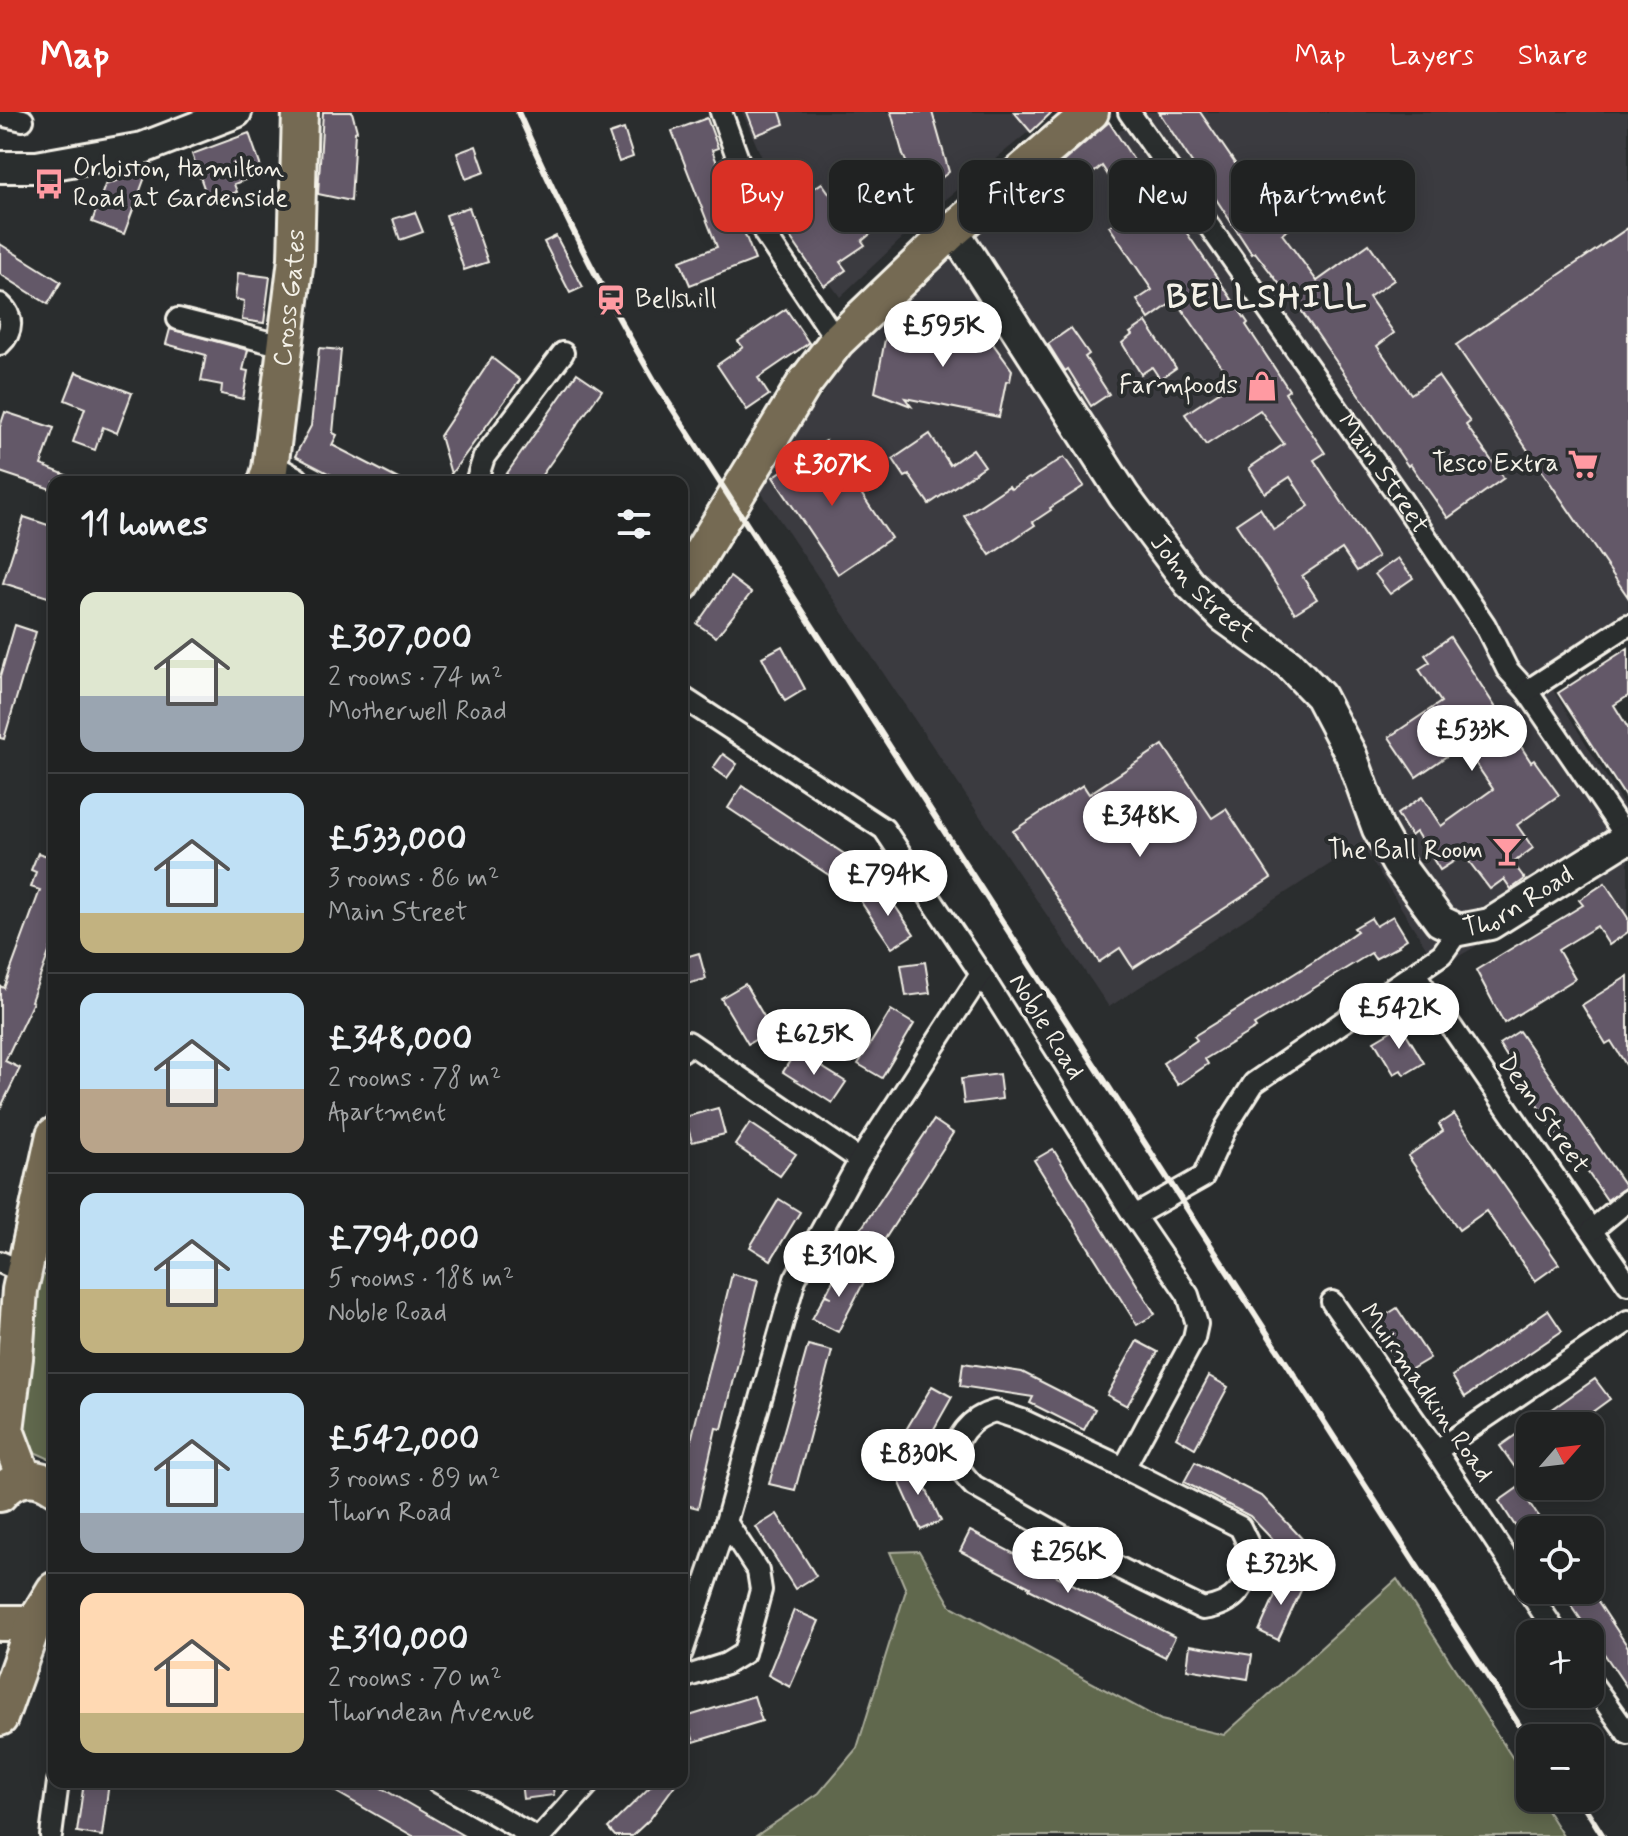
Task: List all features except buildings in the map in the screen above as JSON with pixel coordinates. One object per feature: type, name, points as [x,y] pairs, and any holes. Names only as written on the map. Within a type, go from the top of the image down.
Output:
[{"type":"main road","name":"Cross Gates","points":[[276,476],[284,346],[296,259],[300,112]]},
{"type":"main road","points":[[688,574],[804,384],[837,341],[953,230],[1091,112]]},
{"type":"main road","points":[[26,1486],[6,1430],[12,1267],[48,1155]]},
{"type":"main road","points":[[0,1718],[34,1623],[48,1600]]},
{"type":"main road","points":[[0,1623],[34,1623]]},
{"type":"street","points":[[0,167],[37,167],[143,148],[236,112]]},
{"type":"street","points":[[721,112],[765,234],[837,341]]},
{"type":"street","name":"Main Street","points":[[1129,112],[1398,495],[1485,625],[1507,669],[1527,691],[1627,839]]},
{"type":"street","points":[[0,115],[23,120]]},
{"type":"street","name":"John Street","points":[[953,230],[1124,496],[1189,583],[1224,617],[1289,664],[1320,696],[1351,755],[1378,829],[1397,863],[1440,921],[1459,930]]},
{"type":"street","points":[[0,304],[9,314],[11,322],[6,339],[0,344]]},
{"type":"street","points":[[178,319],[284,346]]},
{"type":"street","points":[[478,476],[484,457],[563,353]]},
{"type":"street","points":[[1527,691],[1628,625]]},
{"type":"street","name":"Noble Road","points":[[688,701],[884,829],[1188,1295],[1197,1324],[1194,1338],[1124,1468]]},
{"type":"street","name":"Thorn Road","points":[[1134,1216],[1203,1177],[1226,1127],[1254,1083],[1442,954],[1459,930],[1490,924],[1627,839]]},
{"type":"street","points":[[690,1599],[726,1522],[795,1279],[860,1160],[981,974]]},
{"type":"street","name":"Dean Street","points":[[1415,974],[1628,1284]]},
{"type":"street","points":[[688,1042],[860,1160]]},
{"type":"street","points":[[1592,1230],[1628,1200]]},
{"type":"street","name":"Muirmadkin Road","points":[[1332,1302],[1436,1451],[1548,1620]]},
{"type":"street","points":[[1436,1451],[1628,1321]]},
{"type":"street","points":[[995,1411],[1022,1420],[1124,1468],[1240,1527],[1254,1556],[1248,1577],[1231,1601],[1203,1609],[1121,1569],[974,1486],[959,1468],[955,1451],[972,1422],[982,1414],[995,1411]]},
{"type":"street","points":[[688,1676],[726,1664],[744,1653],[761,1590],[758,1571],[726,1522]]},
{"type":"street","points":[[1604,1701],[1628,1734]]},
{"type":"street","points":[[51,1836],[57,1788]]},
{"type":"street","points":[[449,1788],[533,1836]]},
{"type":"street","points":[[541,1836],[585,1788]]},
{"type":"shaded area","points":[[742,112],[1053,112],[994,160],[959,160],[959,189],[943,202],[943,160],[829,160],[829,232],[909,232],[840,297],[794,232],[813,232],[813,160],[763,160]]},
{"type":"shaded area","points":[[1148,112],[1628,112],[1628,640],[1553,690],[1628,812],[1628,917],[1598,874],[1439,968],[1361,844],[1109,1007],[758,488],[847,359],[949,246],[970,232],[1093,232],[1093,160],[1077,160]]},
{"type":"green space","points":[[36,1271],[48,1277],[48,1458],[32,1451],[20,1433]]},
{"type":"green space","points":[[919,1551],[951,1606],[1161,1720],[1224,1735],[1397,1579],[1516,1763],[1516,1812],[1548,1812],[1563,1836],[756,1836],[819,1793],[857,1748],[906,1590],[890,1552]]},
{"type":"railway","points":[[518,112],[582,248],[654,380],[1518,1724]]},
{"type":"railway","points":[[1588,1812],[1603,1836]]},
{"type":"place","name":"Orbiston, Hamilton Road at Gardenside","points":[[49,184]]},
{"type":"place","name":"Bellshill","points":[[611,300]]},
{"type":"place","name":"Farmfoods","points":[[1262,386]]},
{"type":"place","name":"Tesco Extra","points":[[1583,464]]},
{"type":"place","name":"The Ball Room","points":[[1507,851]]},
{"type":"district","name":"BELLSHILL","points":[[1267,297]]}]
